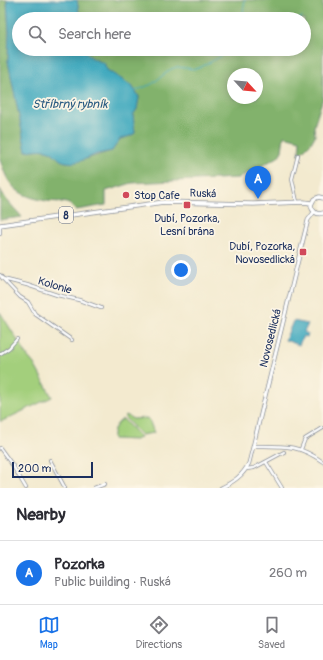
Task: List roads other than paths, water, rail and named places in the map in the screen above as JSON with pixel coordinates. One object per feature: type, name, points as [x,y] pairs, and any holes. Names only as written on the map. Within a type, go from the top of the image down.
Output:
[{"type":"main road","points":[[323,197],[316,198],[312,203],[311,208],[314,212],[319,214],[323,213]]},
{"type":"main road","name":"Ruská","points":[[0,225],[164,202],[253,204],[297,202],[312,203]]},
{"type":"street","points":[[297,202],[292,179],[298,154]]},
{"type":"street","name":"Novosedlická","points":[[246,469],[253,446],[306,228],[309,218],[314,212]]},
{"type":"street","points":[[0,225],[0,234]]},
{"type":"street","points":[[0,275],[20,297],[28,302],[35,314],[72,340]]},
{"type":"street","name":"Kolonie","points":[[3,279],[79,300],[101,308]]},
{"type":"street","points":[[0,354],[9,348],[17,339]]},
{"type":"street","points":[[301,449],[305,440],[323,428]]},
{"type":"street","points":[[253,446],[283,446],[301,449],[309,452],[323,462]]},
{"type":"street","points":[[0,448],[26,488]]},
{"type":"street","points":[[221,488],[239,478],[246,469],[254,468],[284,452]]},
{"type":"street","points":[[50,460],[65,488]]},
{"type":"street","points":[[266,462],[282,488]]},
{"type":"street","points":[[94,488],[104,484]]},
{"type":"water","name":"Stříbrný rybník","points":[[7,0],[77,0],[79,12],[12,12],[12,56],[90,56],[104,63],[107,70],[132,86],[139,97],[137,109],[133,115],[135,133],[120,139],[112,151],[97,154],[75,162],[63,161],[48,150],[26,151],[8,61],[9,32]]},
{"type":"water","points":[[293,321],[308,324],[304,332],[308,334],[307,337],[303,336],[299,345],[285,340]]},
{"type":"waterway","points":[[243,12],[245,0]]},
{"type":"waterway","points":[[135,91],[152,84],[171,69],[177,67],[199,68],[220,56]]},
{"type":"place","name":"Stop Cafe","points":[[126,195]]},
{"type":"place","name":"Pozorka","points":[[258,199]]},
{"type":"place","name":"Dubí, Pozorka, Lesní brána","points":[[187,205]]},
{"type":"place","name":"Dubí, Pozorka, Novosedlická","points":[[303,252]]}]
